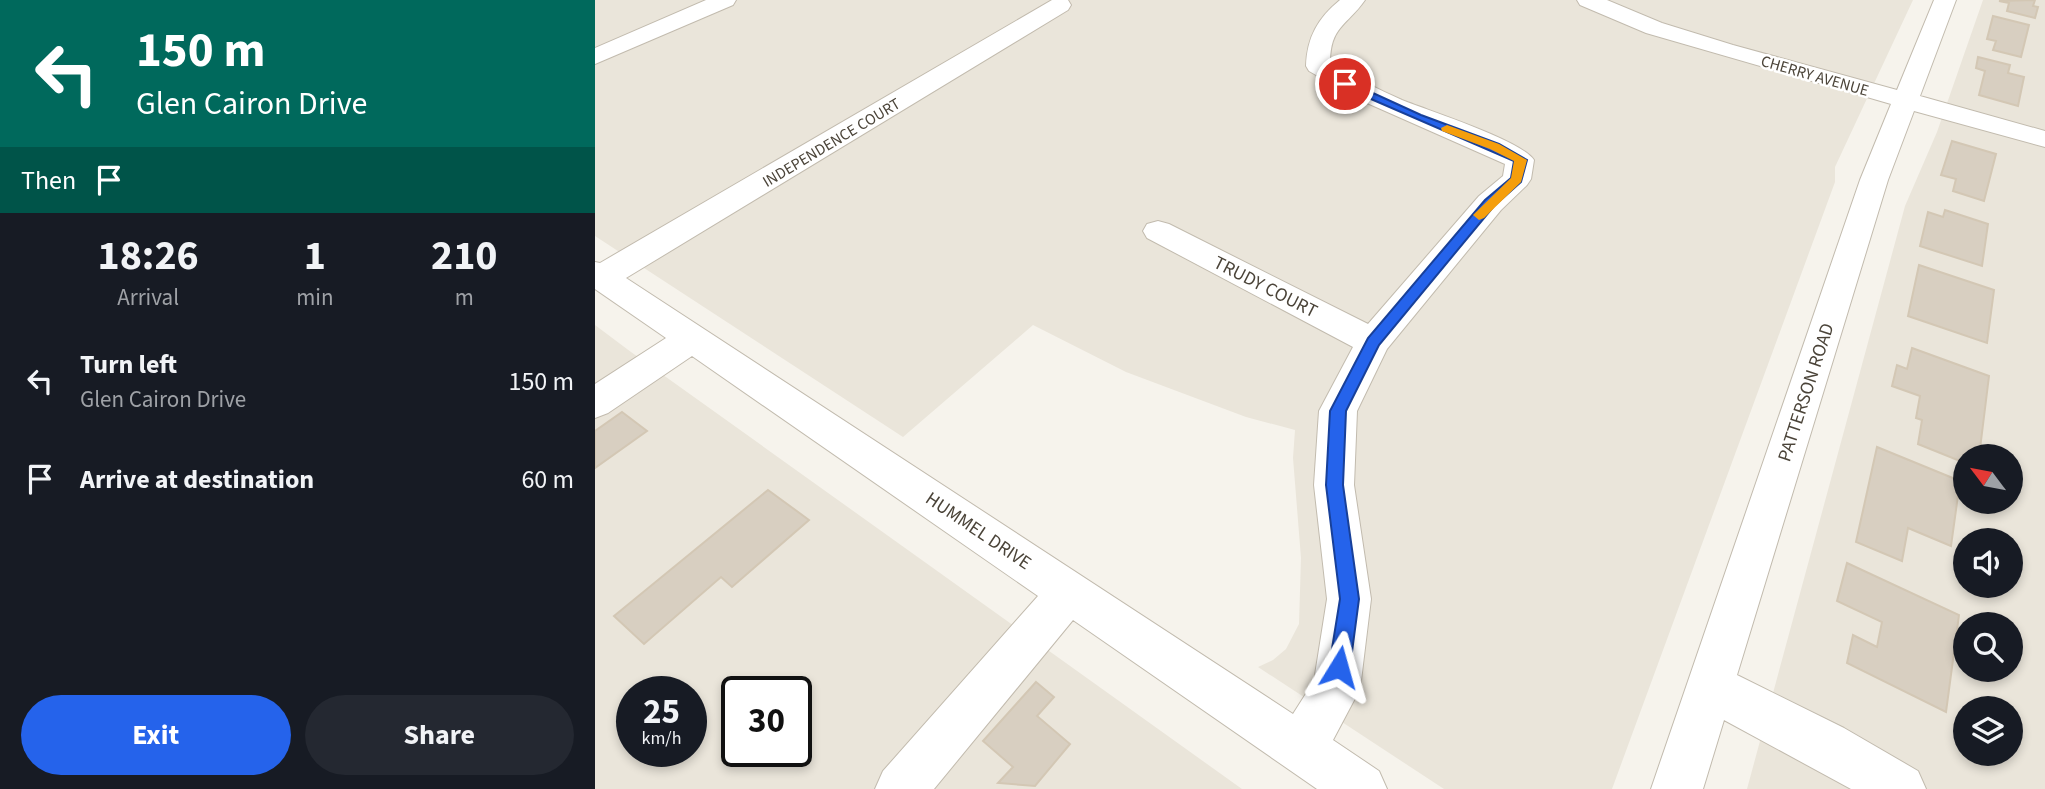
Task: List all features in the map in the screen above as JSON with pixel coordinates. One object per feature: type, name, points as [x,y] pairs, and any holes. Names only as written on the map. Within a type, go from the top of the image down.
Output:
[{"type":"street","points":[[595,57],[725,0]]},
{"type":"street","points":[[1301,747],[1336,689],[1349,599],[1334,485],[1338,411],[1373,342],[1490,203],[1517,179],[1520,160],[1495,146],[1417,117],[1345,84],[1318,66],[1317,45],[1332,18],[1354,0]]},
{"type":"street","name":"PATTERSON ROAD","points":[[1677,789],[1874,180],[1945,0]]},
{"type":"street","name":"CHERRY AVENUE","points":[[1611,3],[1678,36],[2045,139]]},
{"type":"street","name":"INDEPENDENCE COURT","points":[[598,275],[1060,5]]},
{"type":"street","name":"TRUDY COURT","points":[[1158,231],[1373,342]]},
{"type":"street","name":"HUMMEL DRIVE","points":[[598,275],[1361,789]]},
{"type":"street","points":[[595,403],[693,338]]},
{"type":"street","points":[[901,789],[1070,591]]},
{"type":"street","points":[[1710,687],[1826,746],[1900,789]]},
{"type":"shaded area","points":[[595,0],[1913,0],[1835,167],[1835,182],[1612,789],[1444,789],[1258,667],[1273,660],[1286,649],[1299,624],[1301,558],[1293,458],[1295,430],[1246,417],[1126,372],[1033,325],[903,437],[595,236]]},
{"type":"shaded area","points":[[1983,0],[2045,0],[2045,789],[1747,789],[1905,206],[1937,132]]},
{"type":"shaded area","points":[[595,325],[631,352],[1242,789],[595,789]]},
{"type":"building","points":[[2035,0],[2033,6],[2038,7],[2035,18],[2007,11],[2009,3],[1999,1]]},
{"type":"building","points":[[1993,16],[2029,25],[2021,57],[1993,50],[1996,41],[1987,39]]},
{"type":"building","points":[[1978,57],[2010,65],[2008,73],[2024,77],[2018,106],[1979,95],[1985,71],[1976,68]]},
{"type":"building","points":[[1952,141],[1996,154],[1984,201],[1953,191],[1956,179],[1941,175]]},
{"type":"building","points":[[1945,210],[1988,224],[1982,266],[1920,246],[1928,212],[1943,217]]},
{"type":"building","points":[[1919,265],[1994,290],[1987,343],[1908,316]]},
{"type":"building","points":[[1912,348],[1989,376],[1981,444],[1953,444],[1953,458],[1918,444],[1922,420],[1916,418],[1920,396],[1892,386],[1897,365],[1907,369]]},
{"type":"building","points":[[622,412],[647,431],[595,468],[595,431]]},
{"type":"building","points":[[1877,447],[1953,478],[1953,514],[1955,514],[1951,546],[1908,528],[1902,561],[1856,542]]},
{"type":"building","points":[[768,490],[809,520],[732,587],[721,577],[644,644],[614,616]]},
{"type":"building","points":[[1847,563],[1953,612],[1953,660],[1946,712],[1847,663],[1853,635],[1877,647],[1882,622],[1837,601]]},
{"type":"building","points":[[1036,682],[1054,697],[1037,716],[1070,744],[1035,786],[998,783],[1013,767],[983,741]]},
{"type":"slow traffic","points":[[1447,128],[1495,146],[1520,160],[1517,179],[1479,215]]},
{"type":"route","points":[[1339,667],[1349,599],[1334,485],[1338,411],[1373,342],[1490,203],[1517,179],[1520,160],[1495,146],[1417,117],[1345,84]]}]
